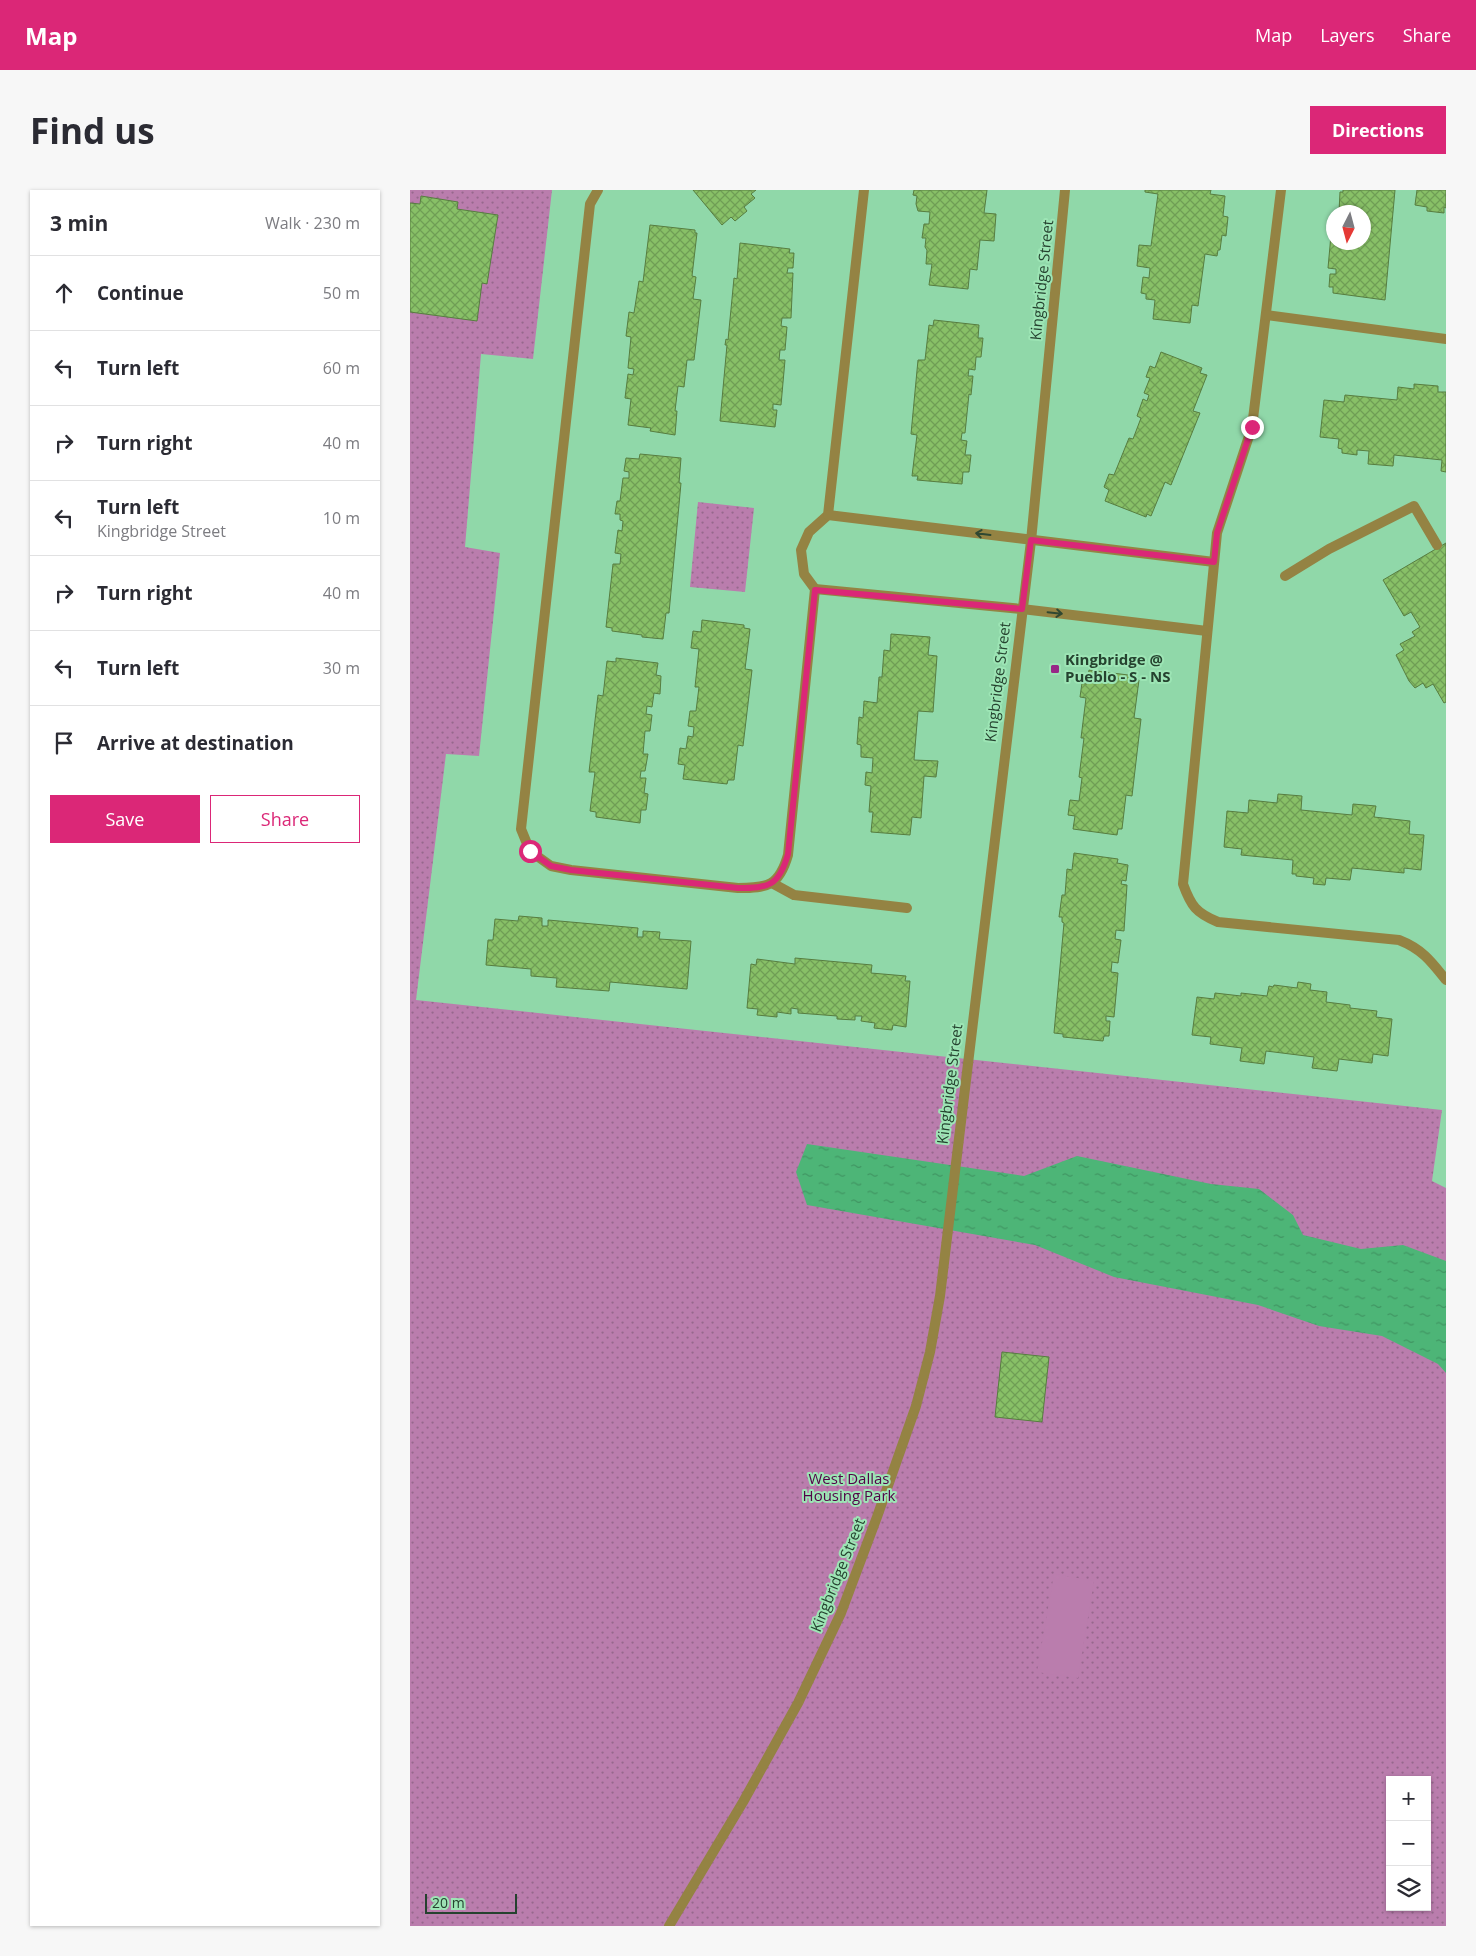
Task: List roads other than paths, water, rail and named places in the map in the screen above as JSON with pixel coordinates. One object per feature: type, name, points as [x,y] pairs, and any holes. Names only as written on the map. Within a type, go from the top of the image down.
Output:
[{"type":"street","points":[[598,190],[590,204],[520,828],[530,851],[551,866],[571,870],[738,888],[757,888],[772,883],[783,870],[788,854],[815,590],[804,574],[801,550],[809,532],[828,515],[864,190]]},
{"type":"street","name":"Kingbridge Street","points":[[669,1926],[743,1802],[789,1719],[841,1613],[916,1406],[930,1352],[940,1296],[1031,540],[1066,190]]},
{"type":"street","points":[[1281,190],[1252,427],[1217,533],[1183,884],[1189,901],[1200,914],[1218,922],[1399,940],[1414,946],[1430,960],[1446,980]]},
{"type":"street","points":[[1266,315],[1446,339]]},
{"type":"street","points":[[1285,576],[1329,549],[1414,506],[1437,545]]},
{"type":"street","points":[[828,515],[1214,562]]},
{"type":"street","points":[[815,590],[1022,609],[1207,631]]},
{"type":"street","points":[[772,883],[794,895],[906,908]]},
{"type":"water","points":[[807,1144],[1024,1176],[1077,1156],[1211,1184],[1259,1189],[1293,1215],[1303,1235],[1361,1249],[1403,1245],[1446,1261],[1446,1373],[1438,1364],[1382,1336],[1319,1326],[1258,1305],[1114,1277],[1035,1245],[807,1205],[796,1172]]},
{"type":"place","name":"Kingbridge @ Pueblo - S - NS","points":[[1055,669]]},
{"type":"park label","name":"West Dallas Housing Park","points":[[849,1488]]}]
